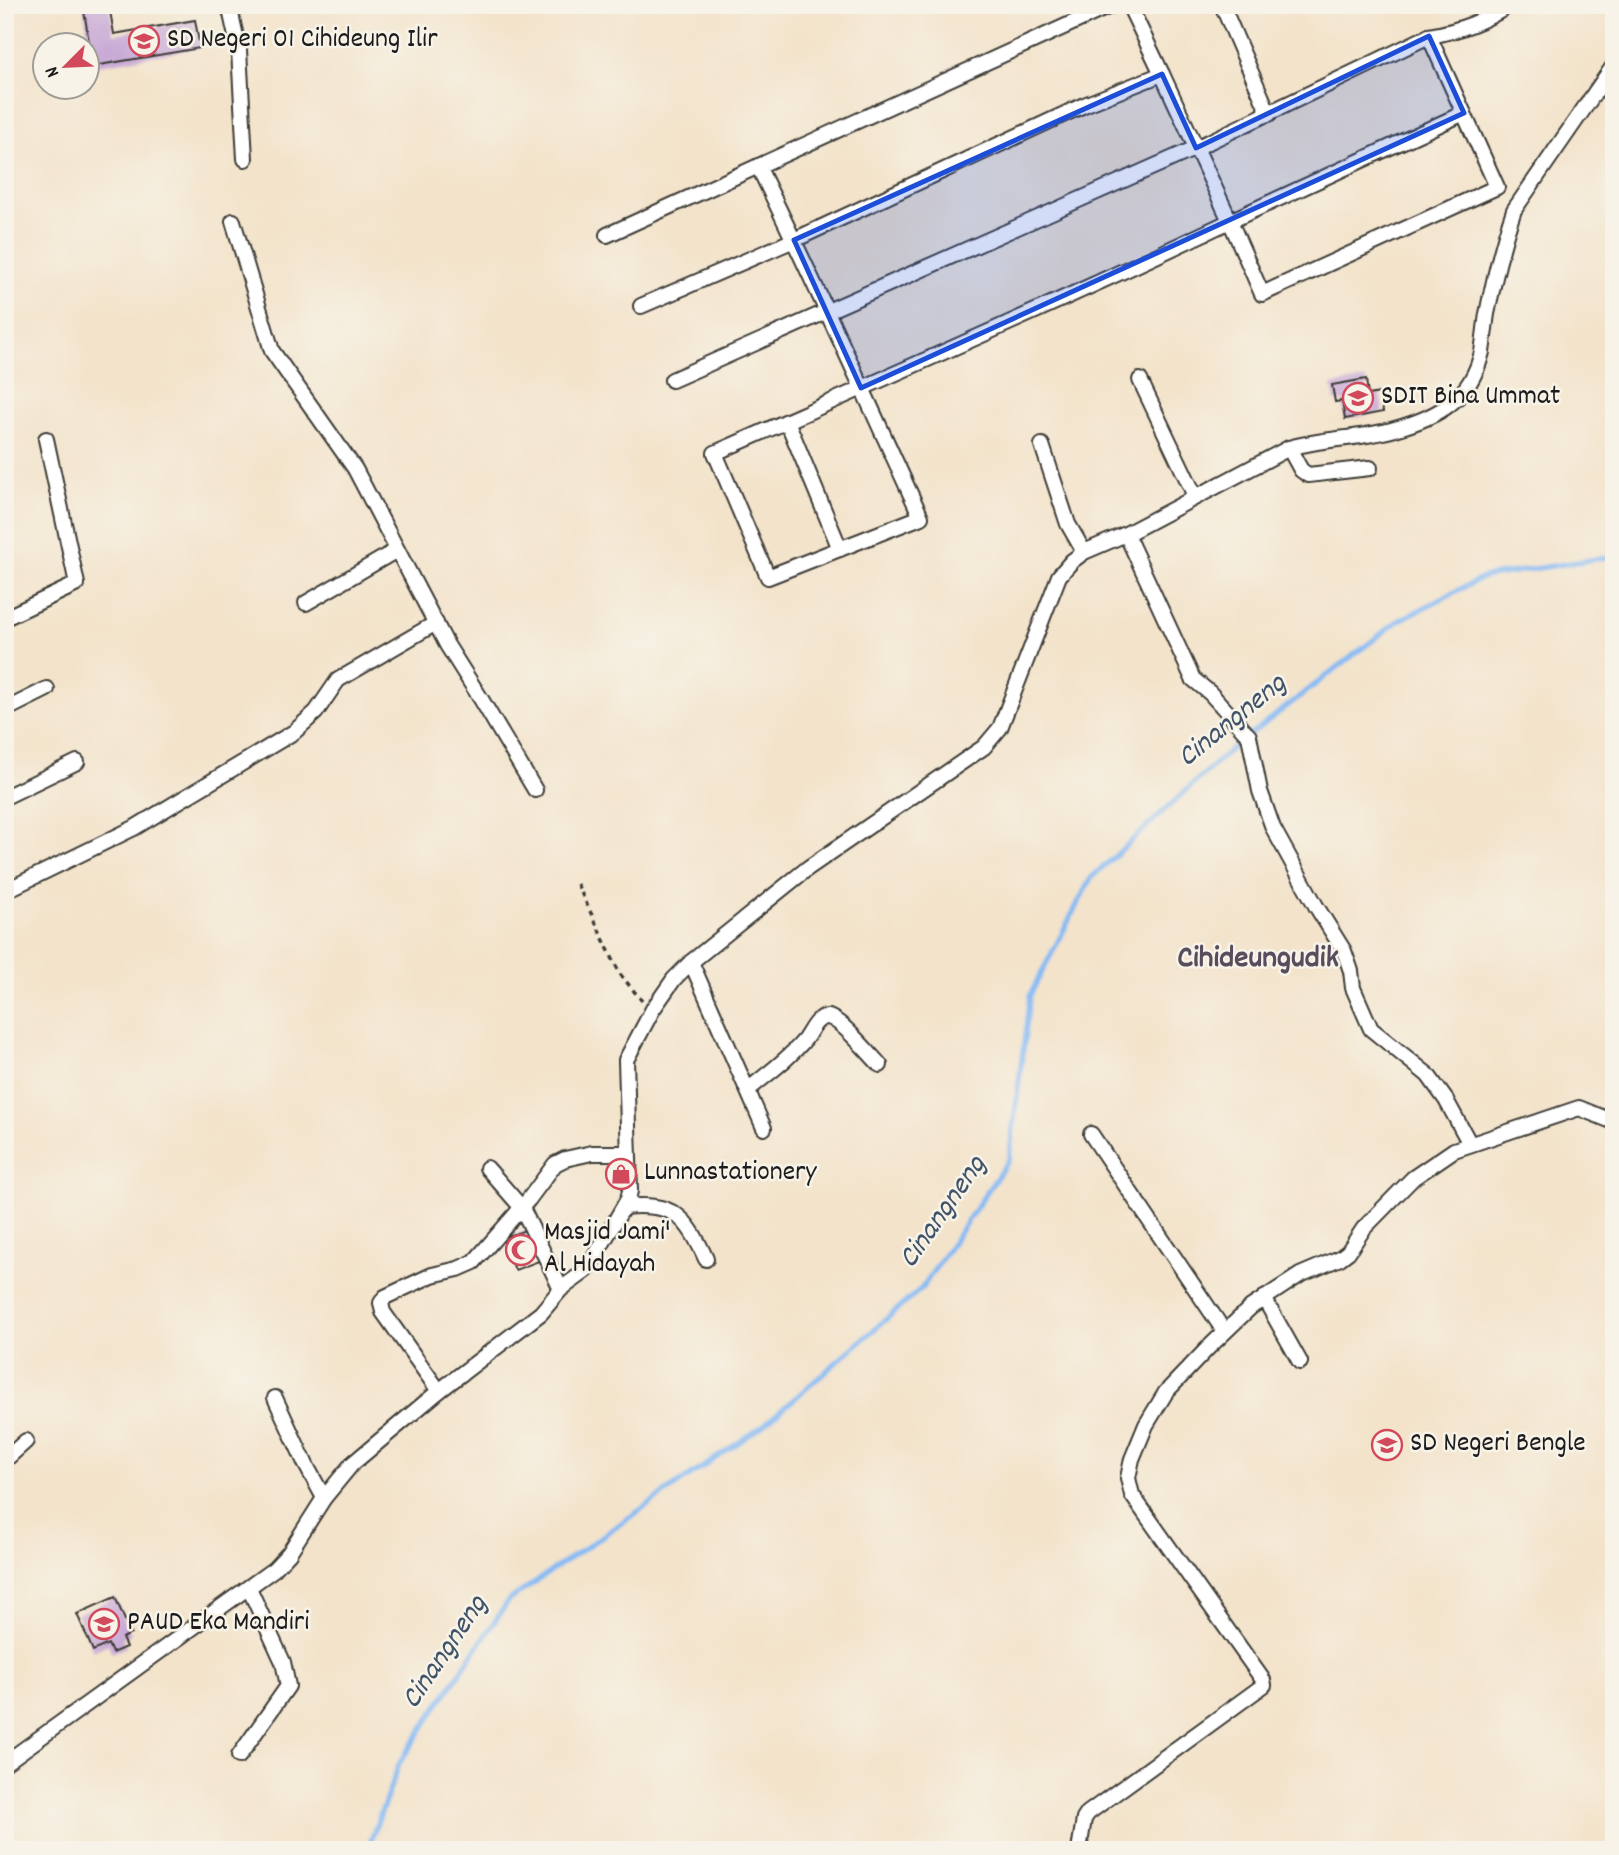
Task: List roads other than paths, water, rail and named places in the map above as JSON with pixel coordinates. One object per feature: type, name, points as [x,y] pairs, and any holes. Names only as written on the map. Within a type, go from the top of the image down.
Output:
[{"type":"street","points":[[229,5],[239,50],[245,159]]},
{"type":"street","points":[[607,235],[1112,5]]},
{"type":"street","points":[[1129,5],[1262,294],[1497,187],[1429,36]]},
{"type":"street","points":[[1222,5],[1269,114]]},
{"type":"street","points":[[672,380],[1195,149],[1429,36],[1457,32],[1509,5]]},
{"type":"street","points":[[5,1763],[249,1588],[289,1553],[324,1498],[352,1464],[439,1391],[541,1313],[561,1289],[587,1270],[624,1207],[630,1191],[625,1066],[653,1009],[674,979],[691,962],[808,868],[984,747],[1000,728],[1059,576],[1072,561],[1084,552],[1126,534],[1289,448],[1398,428],[1430,418],[1458,399],[1472,378],[1482,353],[1488,314],[1514,210],[1614,65]]},
{"type":"street","points":[[641,306],[794,240],[1084,105],[1162,74]]},
{"type":"street","points":[[758,166],[794,240],[826,312],[861,388],[921,517],[768,577],[715,453],[861,388],[1110,278],[1464,113]]},
{"type":"street","points":[[233,221],[272,351],[355,470],[436,623],[535,790]]},
{"type":"street","points":[[1140,380],[1195,496]]},
{"type":"street","points":[[787,421],[840,549]]},
{"type":"street","points":[[5,618],[77,584],[46,439]]},
{"type":"street","points":[[1042,445],[1068,524],[1084,552]]},
{"type":"street","points":[[1289,448],[1301,470],[1308,475],[1370,468]]},
{"type":"street","points":[[1126,534],[1193,679],[1249,736],[1260,791],[1273,828],[1344,951],[1352,971],[1353,988],[1371,1029],[1428,1075],[1446,1100],[1470,1144]]},
{"type":"street","points":[[306,603],[397,551]]},
{"type":"street","points":[[5,891],[134,828],[294,732],[316,712],[338,680],[436,623]]},
{"type":"street","points":[[5,710],[47,689]]},
{"type":"street","points":[[5,797],[77,762]]},
{"type":"street","points":[[691,962],[764,1128]]},
{"type":"street","points":[[748,1090],[804,1041],[823,1017],[831,1017],[880,1065]]},
{"type":"street","points":[[1079,1850],[1084,1819],[1088,1812],[1264,1685],[1128,1486],[1132,1459],[1146,1425],[1166,1392],[1224,1331],[1264,1298],[1314,1268],[1329,1264],[1348,1252],[1364,1228],[1413,1178],[1454,1150],[1579,1108],[1614,1122]]},
{"type":"street","points":[[1091,1134],[1224,1331]]},
{"type":"street","points":[[439,1391],[383,1312],[381,1303],[385,1297],[432,1275],[474,1262],[522,1208],[555,1164],[565,1158],[592,1153],[628,1153]]},
{"type":"street","points":[[487,1168],[522,1208],[561,1289]]},
{"type":"street","points":[[624,1207],[646,1205],[670,1211],[694,1232],[706,1259]]},
{"type":"street","points":[[1264,1298],[1300,1362]]},
{"type":"street","points":[[275,1398],[324,1498]]},
{"type":"street","points":[[5,1460],[26,1441]]},
{"type":"street","points":[[239,1756],[288,1686],[282,1662],[249,1588]]},
{"type":"waterway","name":"Cinangneng","points":[[367,1850],[400,1762],[509,1600],[764,1425],[922,1288],[1009,1159],[1030,995],[1091,878],[1230,750],[1398,621],[1484,577],[1614,556]]},
{"type":"place","name":"SD Negeri 01 Cihideung Ilir","points":[[144,41]]},
{"type":"place","name":"SDIT Bina Ummat","points":[[1358,398]]},
{"type":"place","name":"Lunnastationery","points":[[621,1174]]},
{"type":"place","name":"Masjid Jami' Al Hidayah","points":[[521,1250]]},
{"type":"place","name":"SD Negeri Bengle","points":[[1387,1445]]},
{"type":"place","name":"PAUD Eka Mandiri","points":[[104,1624]]},
{"type":"district","name":"Cihideungudik","points":[[1258,960]]}]
